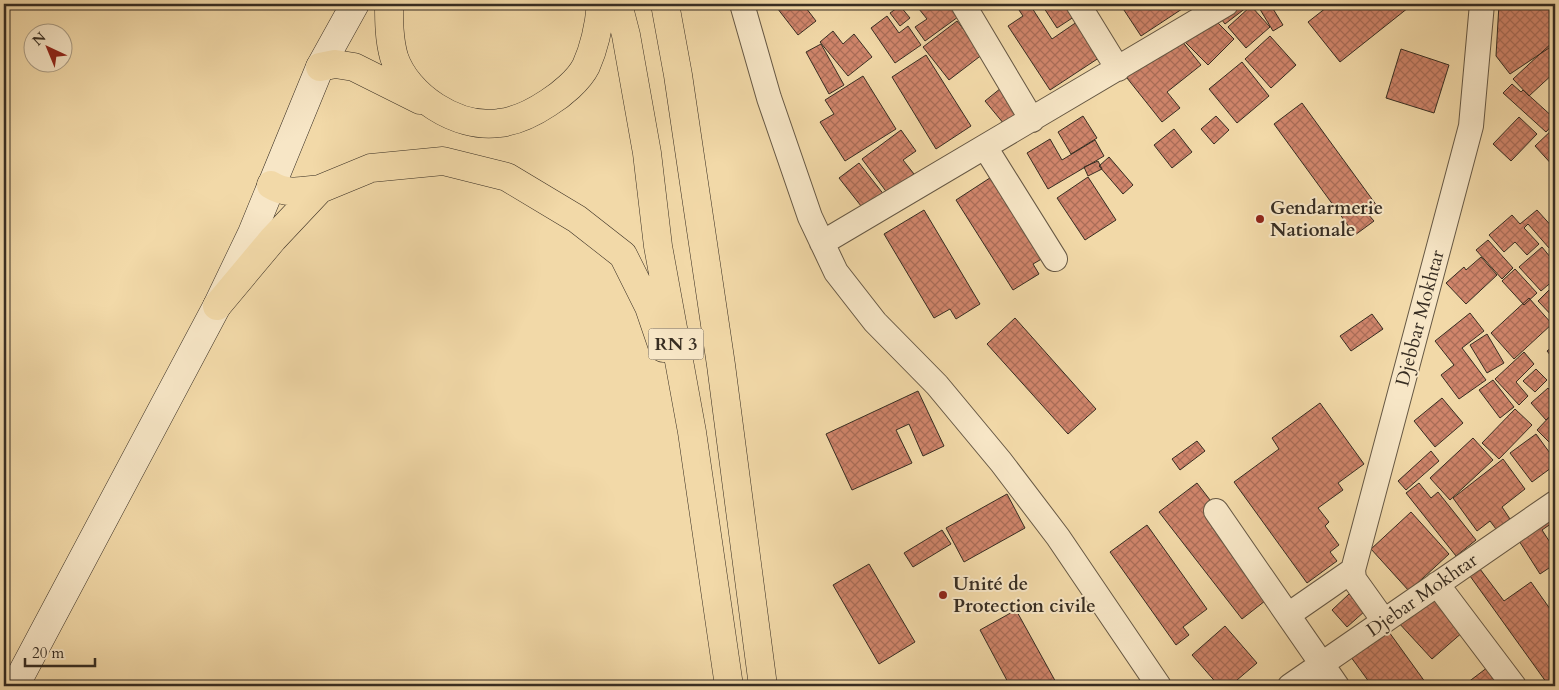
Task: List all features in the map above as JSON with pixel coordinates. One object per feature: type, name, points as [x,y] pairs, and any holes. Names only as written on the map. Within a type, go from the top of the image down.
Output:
[{"type":"main road","points":[[15,686],[217,306],[252,234],[320,67],[355,4]]},
{"type":"main road","points":[[389,4],[389,26],[394,58],[411,87],[437,108]]},
{"type":"main road","points":[[320,67],[335,64],[354,67],[437,108],[472,122],[498,123],[530,115],[559,96],[585,68],[597,38],[601,4]]},
{"type":"main road","name":"RN 3","points":[[618,4],[626,35],[647,153],[658,246],[692,432],[729,686]]},
{"type":"main road","name":"RN 3","points":[[665,4],[680,84],[720,355],[763,686]]},
{"type":"main road","points":[[271,185],[281,191],[293,192],[320,189],[371,168],[443,161],[507,177],[577,218],[624,255],[648,306],[692,432]]},
{"type":"main road","points":[[217,306],[272,239],[320,189]]},
{"type":"street","points":[[742,4],[769,98],[810,217],[836,272],[875,322],[937,385],[1001,462],[1052,529],[1159,686]]},
{"type":"street","points":[[963,4],[1032,120]]},
{"type":"street","points":[[1078,4],[1118,69]]},
{"type":"street","points":[[822,243],[1226,4]]},
{"type":"street","name":"Djebbar Mokhtar","points":[[1353,570],[1471,126],[1482,4]]},
{"type":"street","points":[[985,147],[1055,259]]},
{"type":"street","name":"Djebar Mokhtar","points":[[1290,686],[1555,503]]},
{"type":"street","points":[[1216,511],[1337,686]]},
{"type":"street","points":[[1288,615],[1353,570],[1354,579],[1384,621]]},
{"type":"street","points":[[1437,584],[1514,686]]},
{"type":"building","points":[[774,4],[803,4],[816,21],[798,35]]},
{"type":"building","points":[[915,4],[949,4],[958,17],[925,41],[915,27],[927,19]]},
{"type":"building","points":[[1015,4],[1038,4],[1032,8],[1052,39],[1087,15],[1111,50],[1050,90],[1008,26],[1023,16]]},
{"type":"building","points":[[1083,4],[1086,9],[1057,28],[1042,5]]},
{"type":"building","points":[[1120,4],[1179,4],[1182,9],[1141,36]]},
{"type":"building","points":[[1224,4],[1251,4],[1225,24],[1215,11]]},
{"type":"building","points":[[1270,4],[1283,25],[1273,31],[1258,6]]},
{"type":"building","points":[[1331,4],[1413,4],[1340,62],[1308,22]]},
{"type":"building","points":[[1499,4],[1555,4],[1555,44],[1510,74],[1496,56]]},
{"type":"building","points":[[900,6],[910,18],[900,26],[890,13]]},
{"type":"building","points":[[1201,6],[1234,39],[1208,65],[1175,32]]},
{"type":"building","points":[[1251,6],[1270,27],[1246,48],[1228,27]]},
{"type":"building","points":[[887,16],[899,33],[908,26],[921,45],[895,63],[871,28]]},
{"type":"building","points":[[957,21],[983,54],[949,80],[923,47]]},
{"type":"building","points":[[833,31],[843,44],[854,34],[872,57],[848,76],[820,42]]},
{"type":"building","points":[[1174,31],[1201,65],[1167,92],[1180,108],[1162,122],[1123,73]]},
{"type":"building","points":[[1270,36],[1296,65],[1271,88],[1245,59]]},
{"type":"building","points":[[1555,40],[1555,72],[1529,96],[1513,79]]},
{"type":"building","points":[[821,44],[844,85],[829,94],[806,52]]},
{"type":"building","points":[[1401,49],[1449,65],[1434,113],[1386,98]]},
{"type":"building","points":[[926,55],[971,126],[936,149],[892,77]]},
{"type":"building","points":[[1242,62],[1269,96],[1237,123],[1209,89]]},
{"type":"building","points":[[863,76],[896,129],[845,161],[820,122],[834,114],[825,100]]},
{"type":"building","points":[[1512,84],[1521,92],[1523,90],[1555,119],[1555,122],[1546,132],[1503,93]]},
{"type":"building","points":[[1001,88],[1019,111],[1004,124],[985,101]]},
{"type":"building","points":[[1302,103],[1377,206],[1367,213],[1374,221],[1355,235],[1274,124]]},
{"type":"building","points":[[1083,116],[1097,138],[1071,154],[1058,132]]},
{"type":"building","points":[[1216,116],[1229,130],[1214,144],[1201,129]]},
{"type":"building","points":[[1519,117],[1537,134],[1511,161],[1493,144]]},
{"type":"building","points":[[1555,127],[1555,168],[1535,146]]},
{"type":"building","points":[[1174,129],[1192,152],[1172,168],[1154,145]]},
{"type":"building","points":[[901,130],[916,151],[903,160],[914,174],[888,194],[862,159]]},
{"type":"building","points":[[1050,139],[1062,160],[1095,140],[1104,156],[1048,189],[1027,153]]},
{"type":"building","points":[[1109,157],[1133,185],[1123,194],[1099,166]]},
{"type":"building","points":[[1098,161],[1102,169],[1088,176],[1084,167]]},
{"type":"building","points":[[859,163],[885,196],[865,211],[839,178]]},
{"type":"building","points":[[996,174],[1045,257],[1033,264],[1039,274],[1013,290],[956,200]]},
{"type":"building","points":[[1088,177],[1116,220],[1085,240],[1057,198]]},
{"type":"building","points":[[924,210],[980,304],[956,319],[950,309],[934,318],[884,234]]},
{"type":"building","points":[[1537,210],[1555,230],[1555,242],[1549,248],[1528,224],[1524,228],[1539,244],[1527,255],[1515,242],[1504,252],[1489,235],[1512,215],[1520,224]]},
{"type":"building","points":[[1488,240],[1513,268],[1502,279],[1476,250]]},
{"type":"building","points":[[1542,247],[1555,263],[1555,279],[1541,291],[1519,267]]},
{"type":"building","points":[[1481,257],[1497,275],[1466,304],[1446,283],[1464,267],[1466,270]]},
{"type":"building","points":[[1515,269],[1537,293],[1524,305],[1502,281]]},
{"type":"building","points":[[1555,284],[1555,319],[1538,301]]},
{"type":"building","points":[[1529,298],[1552,324],[1514,359],[1491,333]]},
{"type":"building","points":[[1470,313],[1484,331],[1462,348],[1486,380],[1459,399],[1441,375],[1454,365],[1435,341]]},
{"type":"building","points":[[1372,314],[1383,329],[1351,351],[1340,336]]},
{"type":"building","points":[[1015,318],[1096,409],[1068,434],[987,344]]},
{"type":"building","points":[[1487,334],[1504,363],[1487,373],[1470,345]]},
{"type":"building","points":[[1555,345],[1555,361],[1547,351]]},
{"type":"building","points":[[1524,352],[1534,364],[1516,382],[1528,396],[1519,405],[1495,379]]},
{"type":"building","points":[[1536,369],[1547,380],[1535,392],[1523,381]]},
{"type":"building","points":[[1493,380],[1514,407],[1500,418],[1479,390]]},
{"type":"building","points":[[1548,388],[1555,397],[1555,412],[1546,420],[1531,403]]},
{"type":"building","points":[[918,391],[944,446],[923,456],[909,424],[896,430],[912,463],[852,490],[826,434]]},
{"type":"building","points":[[1442,398],[1463,423],[1435,447],[1414,421]]},
{"type":"building","points":[[1320,403],[1364,464],[1338,483],[1343,490],[1318,508],[1329,522],[1325,526],[1339,545],[1330,552],[1337,561],[1307,583],[1234,482],[1279,449],[1272,438]]},
{"type":"building","points":[[1515,409],[1532,425],[1499,459],[1482,443]]},
{"type":"building","points":[[1553,413],[1555,415],[1555,448],[1537,430]]},
{"type":"building","points":[[1536,434],[1555,460],[1555,465],[1532,482],[1510,453]]},
{"type":"building","points":[[1473,438],[1493,460],[1450,500],[1430,478]]},
{"type":"building","points":[[1197,441],[1205,451],[1180,470],[1172,459]]},
{"type":"building","points":[[1431,451],[1439,461],[1406,490],[1398,481]]},
{"type":"building","points":[[1503,459],[1525,489],[1502,507],[1510,519],[1496,529],[1490,521],[1477,531],[1453,498]]},
{"type":"building","points":[[1197,483],[1279,590],[1242,619],[1159,512]]},
{"type":"building","points":[[1419,483],[1431,498],[1438,492],[1476,540],[1456,556],[1406,493]]},
{"type":"building","points":[[1007,494],[1025,528],[964,562],[946,528]]},
{"type":"building","points":[[1555,507],[1555,521],[1542,530],[1555,550],[1555,564],[1540,574],[1514,533]]},
{"type":"building","points":[[1411,512],[1449,554],[1409,591],[1371,549]]},
{"type":"building","points":[[1147,525],[1207,609],[1183,627],[1189,635],[1176,645],[1110,552]]},
{"type":"building","points":[[942,530],[951,544],[913,567],[904,553]]},
{"type":"building","points":[[869,564],[915,642],[879,664],[833,585]]},
{"type":"building","points":[[1480,569],[1504,601],[1531,582],[1555,616],[1555,686],[1549,686],[1470,576]]},
{"type":"building","points":[[1437,585],[1472,624],[1432,659],[1397,621]]},
{"type":"building","points":[[1349,594],[1365,611],[1347,627],[1332,610]]},
{"type":"building","points":[[1016,610],[1058,686],[1010,686],[980,630]]},
{"type":"building","points":[[1225,626],[1257,663],[1230,686],[1219,686],[1192,655]]},
{"type":"building","points":[[1389,632],[1428,686],[1372,686],[1348,653],[1363,642],[1367,648]]},
{"type":"building","points":[[1492,664],[1509,686],[1463,686]]},
{"type":"place","name":"Gendarmerie Nationale","points":[[1260,219]]},
{"type":"place","name":"Unité de Protection civile","points":[[943,595]]}]
